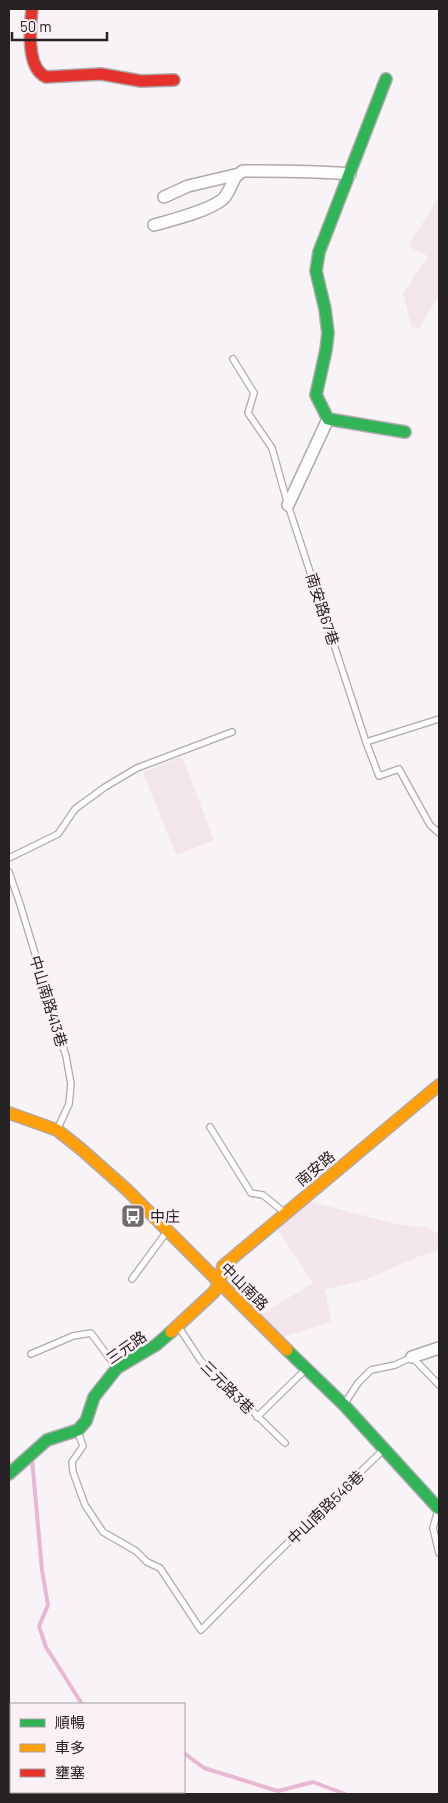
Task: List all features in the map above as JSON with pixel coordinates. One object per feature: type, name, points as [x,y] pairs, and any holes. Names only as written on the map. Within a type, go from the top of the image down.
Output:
[{"type":"street","points":[[32,9],[29,32],[34,62],[39,73],[46,78],[101,74],[141,81],[174,80]]},
{"type":"street","points":[[328,419],[316,395],[328,333],[325,309],[316,271],[319,252],[386,79]]},
{"type":"street","points":[[164,197],[188,186],[235,176],[243,171],[350,174]]},
{"type":"street","points":[[154,225],[183,217],[215,204],[224,198],[235,176]]},
{"type":"street","points":[[328,419],[405,432]]},
{"type":"street","points":[[288,505],[328,419]]},
{"type":"street","name":"南安路","points":[[220,1281],[223,1266],[439,1085]]},
{"type":"street","name":"中山南路","points":[[9,1112],[57,1130],[126,1188],[344,1405],[439,1508]]},
{"type":"street","name":"三元路","points":[[78,1430],[86,1421],[94,1397],[117,1368],[156,1345],[214,1292],[220,1281]]},
{"type":"street","points":[[412,1357],[439,1348]]},
{"type":"street","points":[[9,1474],[47,1440],[78,1430]]},
{"type":"lane","name":"南安路67巷","points":[[233,359],[254,393],[248,413],[272,448],[288,505],[366,742],[379,776],[400,769],[430,825],[439,832]]},
{"type":"lane","points":[[366,742],[439,719]]},
{"type":"lane","points":[[9,858],[58,834],[75,809],[105,787],[136,768],[232,732]]},
{"type":"lane","name":"中山南路413巷","points":[[9,872],[66,1056],[71,1084],[69,1104],[57,1130]]},
{"type":"lane","points":[[210,1127],[251,1193],[263,1196],[285,1213]]},
{"type":"lane","points":[[132,1279],[168,1230]]},
{"type":"lane","name":"三元路3巷","points":[[178,1326],[201,1361],[285,1442]]},
{"type":"lane","points":[[31,1354],[73,1336],[91,1333],[117,1368]]},
{"type":"lane","points":[[344,1405],[358,1382],[371,1370],[395,1365],[412,1357],[439,1385]]},
{"type":"lane","points":[[257,1417],[306,1369]]},
{"type":"lane","name":"中山南路546巷","points":[[78,1430],[83,1446],[72,1462],[73,1472],[86,1505],[103,1532],[136,1551],[147,1562],[160,1568],[201,1630],[385,1449]]},
{"type":"lane","points":[[439,1508],[432,1528],[439,1554]]},
{"type":"shaded area","points":[[439,197],[439,295],[419,328],[412,327],[403,294],[428,256],[408,246]]},
{"type":"shaded area","points":[[182,757],[214,840],[176,855],[143,772]]},
{"type":"shaded area","points":[[307,1201],[397,1224],[427,1228],[439,1234],[439,1251],[419,1256],[365,1280],[325,1290],[331,1322],[282,1337],[259,1316],[313,1283],[276,1227]]},
{"type":"waterway","points":[[32,1459],[42,1570],[48,1605],[39,1626],[46,1647],[81,1703]]},
{"type":"waterway","points":[[185,1754],[204,1768],[278,1791],[313,1782],[345,1794]]},
{"type":"traffic: fast","points":[[386,79],[319,252],[316,271],[325,309],[328,333],[316,395],[328,419],[405,432]]},
{"type":"traffic: fast","points":[[9,1474],[47,1440],[78,1430],[86,1421],[94,1397],[117,1368],[156,1345],[171,1332]]},
{"type":"traffic: fast","points":[[287,1350],[344,1405],[439,1509]]},
{"type":"traffic: slow","points":[[171,1332],[214,1292],[220,1281],[223,1266],[439,1085]]},
{"type":"traffic: slow","points":[[9,1113],[57,1130],[81,1149],[126,1189],[287,1350]]},
{"type":"traffic: jam","points":[[32,9],[30,36],[32,56],[35,65],[46,77],[101,74],[141,81],[174,80]]},
{"type":"place","name":"中庄","points":[[133,1216]]}]
